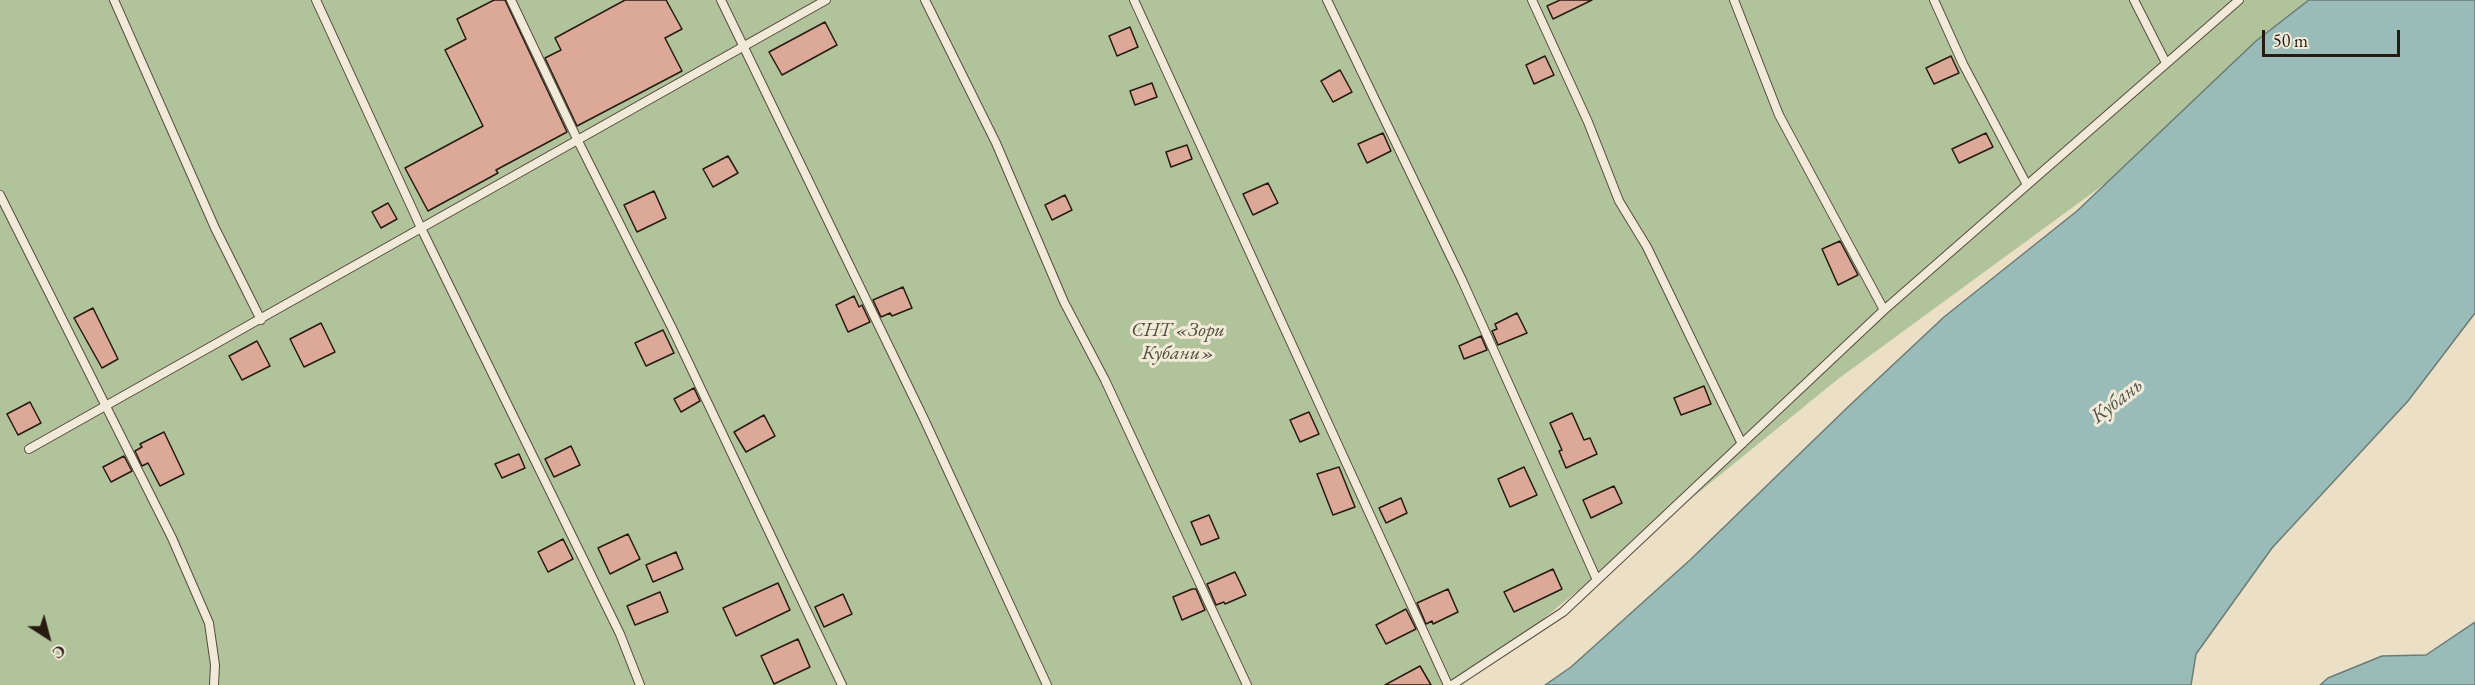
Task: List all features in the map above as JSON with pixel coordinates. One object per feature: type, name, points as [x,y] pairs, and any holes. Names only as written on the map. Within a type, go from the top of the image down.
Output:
[{"type":"lane","points":[[114,0],[215,228],[261,320]]},
{"type":"lane","points":[[316,0],[422,230],[620,634],[640,685]]},
{"type":"lane","points":[[511,0],[578,141],[672,328],[842,685]]},
{"type":"lane","points":[[722,0],[920,409],[1047,685]]},
{"type":"lane","points":[[29,449],[422,230],[826,0]]},
{"type":"lane","points":[[925,0],[996,143],[1064,302],[1105,380],[1247,685]]},
{"type":"lane","points":[[1134,0],[1450,685],[1563,612],[1884,310],[2239,0]]},
{"type":"lane","points":[[1327,0],[1462,280],[1597,580]]},
{"type":"lane","points":[[1532,0],[1588,122],[1619,201],[1647,246],[1742,444]]},
{"type":"lane","points":[[1734,0],[1779,114],[1884,310]]},
{"type":"lane","points":[[1934,0],[1963,64],[2026,186]]},
{"type":"lane","points":[[2134,0],[2166,63]]},
{"type":"lane","points":[[0,195],[172,537],[209,623],[215,665],[214,685]]},
{"type":"green space","name":"СНТ «Зори Кубани»","points":[[0,0],[2356,0],[1838,379],[1462,685],[0,685]]},
{"type":"water","name":"Кубань","points":[[2309,0],[2475,0],[2475,313],[2408,401],[2272,548],[2196,654],[2191,685],[1545,685],[1571,667],[1690,560],[1944,317],[2077,211],[2256,41]]},
{"type":"water","points":[[2475,622],[2475,685],[2320,685],[2328,678],[2382,656],[2426,655]]},
{"type":"building","points":[[494,0],[505,0],[567,132],[496,170],[498,173],[428,211],[405,168],[483,126],[445,50],[466,39],[457,19]]},
{"type":"building","points":[[625,0],[666,0],[682,29],[665,38],[682,71],[577,126],[545,58],[561,50],[555,38]]},
{"type":"building","points":[[1560,0],[1592,0],[1553,19],[1547,6]]},
{"type":"building","points":[[825,22],[837,45],[782,75],[769,52]]},
{"type":"building","points":[[1130,27],[1138,47],[1117,56],[1109,36]]},
{"type":"building","points":[[1545,56],[1554,75],[1534,84],[1526,65]]},
{"type":"building","points":[[1951,56],[1959,73],[1934,84],[1926,68]]},
{"type":"building","points":[[1340,70],[1352,92],[1333,102],[1321,81]]},
{"type":"building","points":[[1152,83],[1157,97],[1135,105],[1130,91]]},
{"type":"building","points":[[1383,133],[1391,151],[1367,163],[1358,144]]},
{"type":"building","points":[[1986,133],[1993,147],[1959,163],[1952,149]]},
{"type":"building","points":[[1187,145],[1192,159],[1171,167],[1166,152]]},
{"type":"building","points":[[728,156],[738,173],[713,187],[703,169]]},
{"type":"building","points":[[1268,183],[1278,203],[1253,215],[1243,194]]},
{"type":"building","points":[[654,191],[666,218],[637,232],[624,205]]},
{"type":"building","points":[[1065,195],[1072,210],[1052,220],[1045,205]]},
{"type":"building","points":[[388,203],[397,219],[381,228],[372,212]]},
{"type":"building","points":[[1840,241],[1858,275],[1838,285],[1822,249]]},
{"type":"building","points":[[903,287],[912,308],[892,316],[890,313],[881,317],[873,300]]},
{"type":"building","points":[[854,296],[859,307],[862,305],[870,322],[848,332],[836,305]]},
{"type":"building","points":[[93,308],[118,359],[102,368],[74,318]]},
{"type":"building","points":[[1517,313],[1527,333],[1498,345],[1492,331],[1497,329],[1495,324]]},
{"type":"building","points":[[321,323],[335,352],[304,367],[290,339]]},
{"type":"building","points":[[663,330],[674,353],[646,366],[635,343]]},
{"type":"building","points":[[1481,336],[1487,350],[1464,359],[1459,346]]},
{"type":"building","points":[[257,341],[270,366],[242,380],[229,356]]},
{"type":"building","points":[[1704,386],[1711,404],[1681,415],[1674,398]]},
{"type":"building","points":[[694,388],[700,401],[681,412],[674,399]]},
{"type":"building","points":[[30,402],[41,423],[18,435],[7,414]]},
{"type":"building","points":[[1309,412],[1319,434],[1300,442],[1290,420]]},
{"type":"building","points":[[1572,413],[1584,440],[1590,438],[1597,454],[1566,468],[1559,451],[1562,450],[1550,423]]},
{"type":"building","points":[[764,415],[775,436],[746,452],[734,432]]},
{"type":"building","points":[[164,432],[184,474],[160,486],[148,463],[142,466],[135,451],[142,447],[140,444]]},
{"type":"building","points":[[571,446],[580,465],[554,477],[545,459]]},
{"type":"building","points":[[519,454],[525,468],[502,478],[495,464]]},
{"type":"building","points":[[124,456],[132,471],[111,482],[103,467]]},
{"type":"building","points":[[1339,467],[1355,507],[1333,515],[1317,474]]},
{"type":"building","points":[[1524,467],[1537,495],[1510,507],[1498,479]]},
{"type":"building","points":[[1614,486],[1622,503],[1591,518],[1583,500]]},
{"type":"building","points":[[1401,498],[1407,513],[1386,523],[1379,508]]},
{"type":"building","points":[[1209,515],[1219,538],[1201,545],[1191,522]]},
{"type":"building","points":[[628,534],[640,559],[610,574],[598,548]]},
{"type":"building","points":[[563,539],[573,559],[548,572],[538,552]]},
{"type":"building","points":[[676,552],[683,569],[653,582],[646,565]]},
{"type":"building","points":[[1553,569],[1562,589],[1514,612],[1504,592]]},
{"type":"building","points":[[1235,572],[1246,595],[1225,604],[1224,602],[1216,605],[1207,584]]},
{"type":"building","points":[[778,583],[790,610],[736,636],[723,608]]},
{"type":"building","points":[[1196,589],[1205,610],[1182,620],[1173,597]]},
{"type":"building","points":[[1448,589],[1458,612],[1433,624],[1432,621],[1426,624],[1417,603]]},
{"type":"building","points":[[660,592],[668,612],[635,625],[627,606]]},
{"type":"building","points":[[843,594],[852,614],[824,627],[815,607]]},
{"type":"building","points":[[1406,609],[1416,629],[1386,644],[1376,625]]},
{"type":"building","points":[[798,639],[810,667],[774,684],[761,656]]},
{"type":"building","points":[[1420,666],[1431,685],[1385,685]]}]
